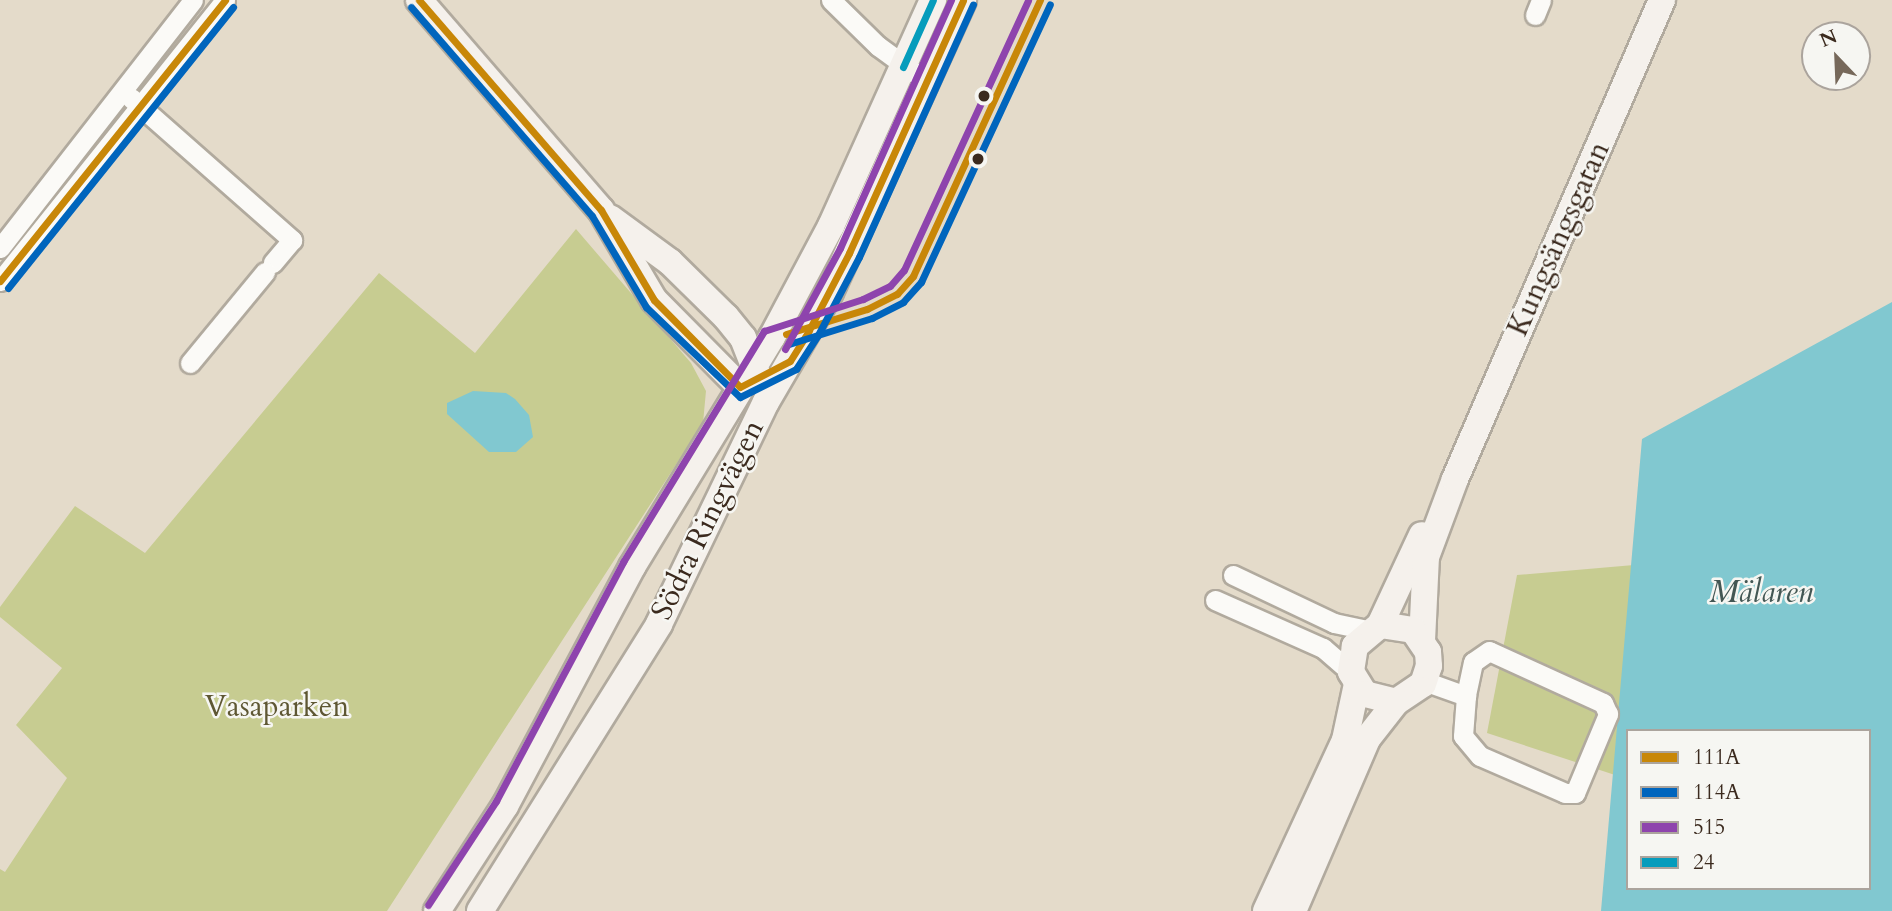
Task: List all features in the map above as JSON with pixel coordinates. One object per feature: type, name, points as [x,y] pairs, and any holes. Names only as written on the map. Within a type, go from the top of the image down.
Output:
[{"type":"main road","points":[[419,0],[601,211],[654,300],[754,383]]},
{"type":"main road","name":"Södra Ringvägen","points":[[480,911],[659,624],[772,337],[831,226],[933,0]]},
{"type":"main road","points":[[754,383],[790,361],[830,292],[963,0]]},
{"type":"main road","name":"Kungsängsgatan","points":[[1422,641],[1426,557],[1455,479],[1662,0]]},
{"type":"main road","points":[[601,211],[670,262],[726,317],[743,338],[754,383]]},
{"type":"main road","points":[[726,317],[772,337]]},
{"type":"main road","name":"Södra Ringvägen","points":[[437,911],[505,806],[632,567],[754,383]]},
{"type":"main road","name":"Kungsängsgatan","points":[[1374,628],[1455,479]]},
{"type":"main road","points":[[1266,911],[1345,740],[1354,678],[1355,646],[1374,628],[1401,625],[1422,641],[1429,666],[1424,681],[1411,696],[1396,702],[1376,700],[1354,678]]},
{"type":"main road","points":[[1294,911],[1367,738],[1396,702]]},
{"type":"street","points":[[0,248],[193,0]]},
{"type":"street","points":[[0,281],[225,0]]},
{"type":"street","points":[[831,0],[903,67],[926,81]]},
{"type":"street","points":[[122,90],[292,240],[190,363]]},
{"type":"street","points":[[1233,575],[1334,623],[1374,628]]},
{"type":"street","points":[[1215,600],[1323,648],[1354,678]]},
{"type":"street","points":[[1489,651],[1603,703],[1608,714],[1575,793],[1565,793],[1480,756],[1463,736],[1466,696],[1473,662],[1489,651]]},
{"type":"street","points":[[1424,681],[1466,696]]},
{"type":"green space","name":"Vasaparken","points":[[576,229],[691,363],[706,391],[703,423],[387,911],[0,911],[0,869],[5,872],[67,778],[16,725],[62,668],[0,617],[0,607],[75,506],[145,553],[379,273],[475,353]]},
{"type":"green space","points":[[1634,565],[1615,775],[1487,733],[1517,575]]},
{"type":"water","name":"Mälaren","points":[[1892,302],[1892,911],[1601,911],[1642,439]]},
{"type":"water","points":[[473,391],[506,393],[515,399],[529,415],[533,437],[516,452],[489,452],[447,414],[447,403]]},
{"type":"transit line","name":"111A","points":[[0,281],[225,0]]},
{"type":"transit line","name":"111A","points":[[419,0],[601,210],[654,300],[740,387],[790,361],[809,330],[849,253],[963,0]]},
{"type":"transit line","name":"24","points":[[903,67],[933,0]]},
{"type":"transit line","name":"515","points":[[785,349],[840,248],[951,0]]},
{"type":"transit line","name":"515","points":[[428,905],[496,801],[623,562],[764,331],[863,299],[890,286],[904,270],[1028,0]]},
{"type":"transit line","name":"111A","points":[[786,334],[867,309],[897,294],[913,276],[1040,0]]},
{"type":"transit line","name":"114A","points":[[411,7],[592,216],[646,307],[740,397],[796,369],[818,335],[859,257],[973,4]]},
{"type":"transit line","name":"114A","points":[[789,344],[872,318],[903,302],[921,282],[1050,4]]},
{"type":"transit line","name":"114A","points":[[8,288],[233,7]]}]
